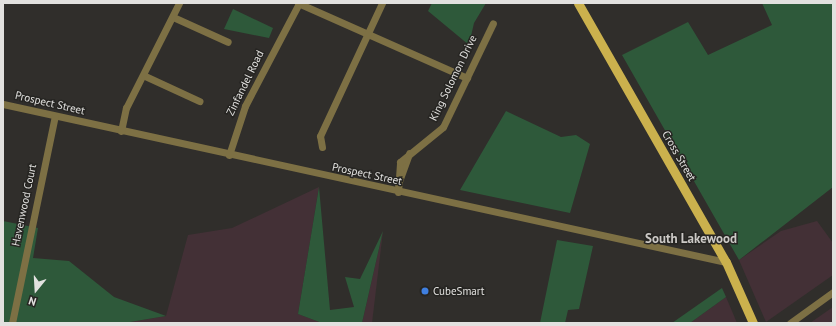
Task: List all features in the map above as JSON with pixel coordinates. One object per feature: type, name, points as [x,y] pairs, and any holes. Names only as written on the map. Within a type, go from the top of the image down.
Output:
[{"type":"main road","name":"Cross Street","points":[[578,3],[726,262],[753,323]]},
{"type":"street","points":[[121,131],[126,108],[145,76],[179,3]]},
{"type":"street","points":[[299,3],[366,35],[467,78]]},
{"type":"street","name":"Zinfandel Road","points":[[229,155],[248,99],[299,3]]},
{"type":"street","points":[[322,147],[320,136],[382,3]]},
{"type":"street","points":[[173,17],[228,42]]},
{"type":"street","name":"King Solomon Drive","points":[[398,188],[400,162],[443,127],[493,23]]},
{"type":"street","points":[[145,76],[199,101]]},
{"type":"street","name":"Prospect Street","points":[[3,104],[229,155],[398,188],[726,262]]},
{"type":"street","name":"Havenwood Court","points":[[12,323],[54,116]]},
{"type":"street","points":[[790,323],[833,292]]},
{"type":"shaded area","points":[[319,187],[298,314],[322,323],[124,323],[166,316],[188,235],[232,228]]},
{"type":"shaded area","points":[[817,221],[833,243],[833,275],[766,322],[739,260],[781,231]]},
{"type":"shaded area","points":[[383,231],[372,323],[362,323]]},
{"type":"shaded area","points":[[726,297],[737,323],[690,323]]},
{"type":"shaded area","points":[[833,307],[833,323],[810,323]]},
{"type":"green space","points":[[432,3],[486,3],[474,23],[469,45],[428,11]]},
{"type":"green space","points":[[762,3],[833,3],[833,187],[739,260],[622,55],[688,22],[708,55],[772,25]]},
{"type":"green space","points":[[233,9],[273,28],[269,38],[224,29]]},
{"type":"green space","points":[[506,111],[561,137],[576,135],[590,144],[570,213],[460,190]]},
{"type":"green space","points":[[319,187],[330,310],[354,307],[345,277],[360,279],[383,231],[362,323],[322,323],[298,314]]},
{"type":"green space","points":[[3,221],[38,228],[33,258],[69,261],[114,297],[166,316],[124,323],[3,323]]},
{"type":"green space","points":[[557,240],[593,246],[579,309],[568,310],[565,323],[540,323]]},
{"type":"green space","points":[[722,288],[726,297],[690,323],[672,323]]},
{"type":"place","name":"CubeSmart","points":[[425,291]]},
{"type":"district","name":"South Lakewood","points":[[691,239]]}]
